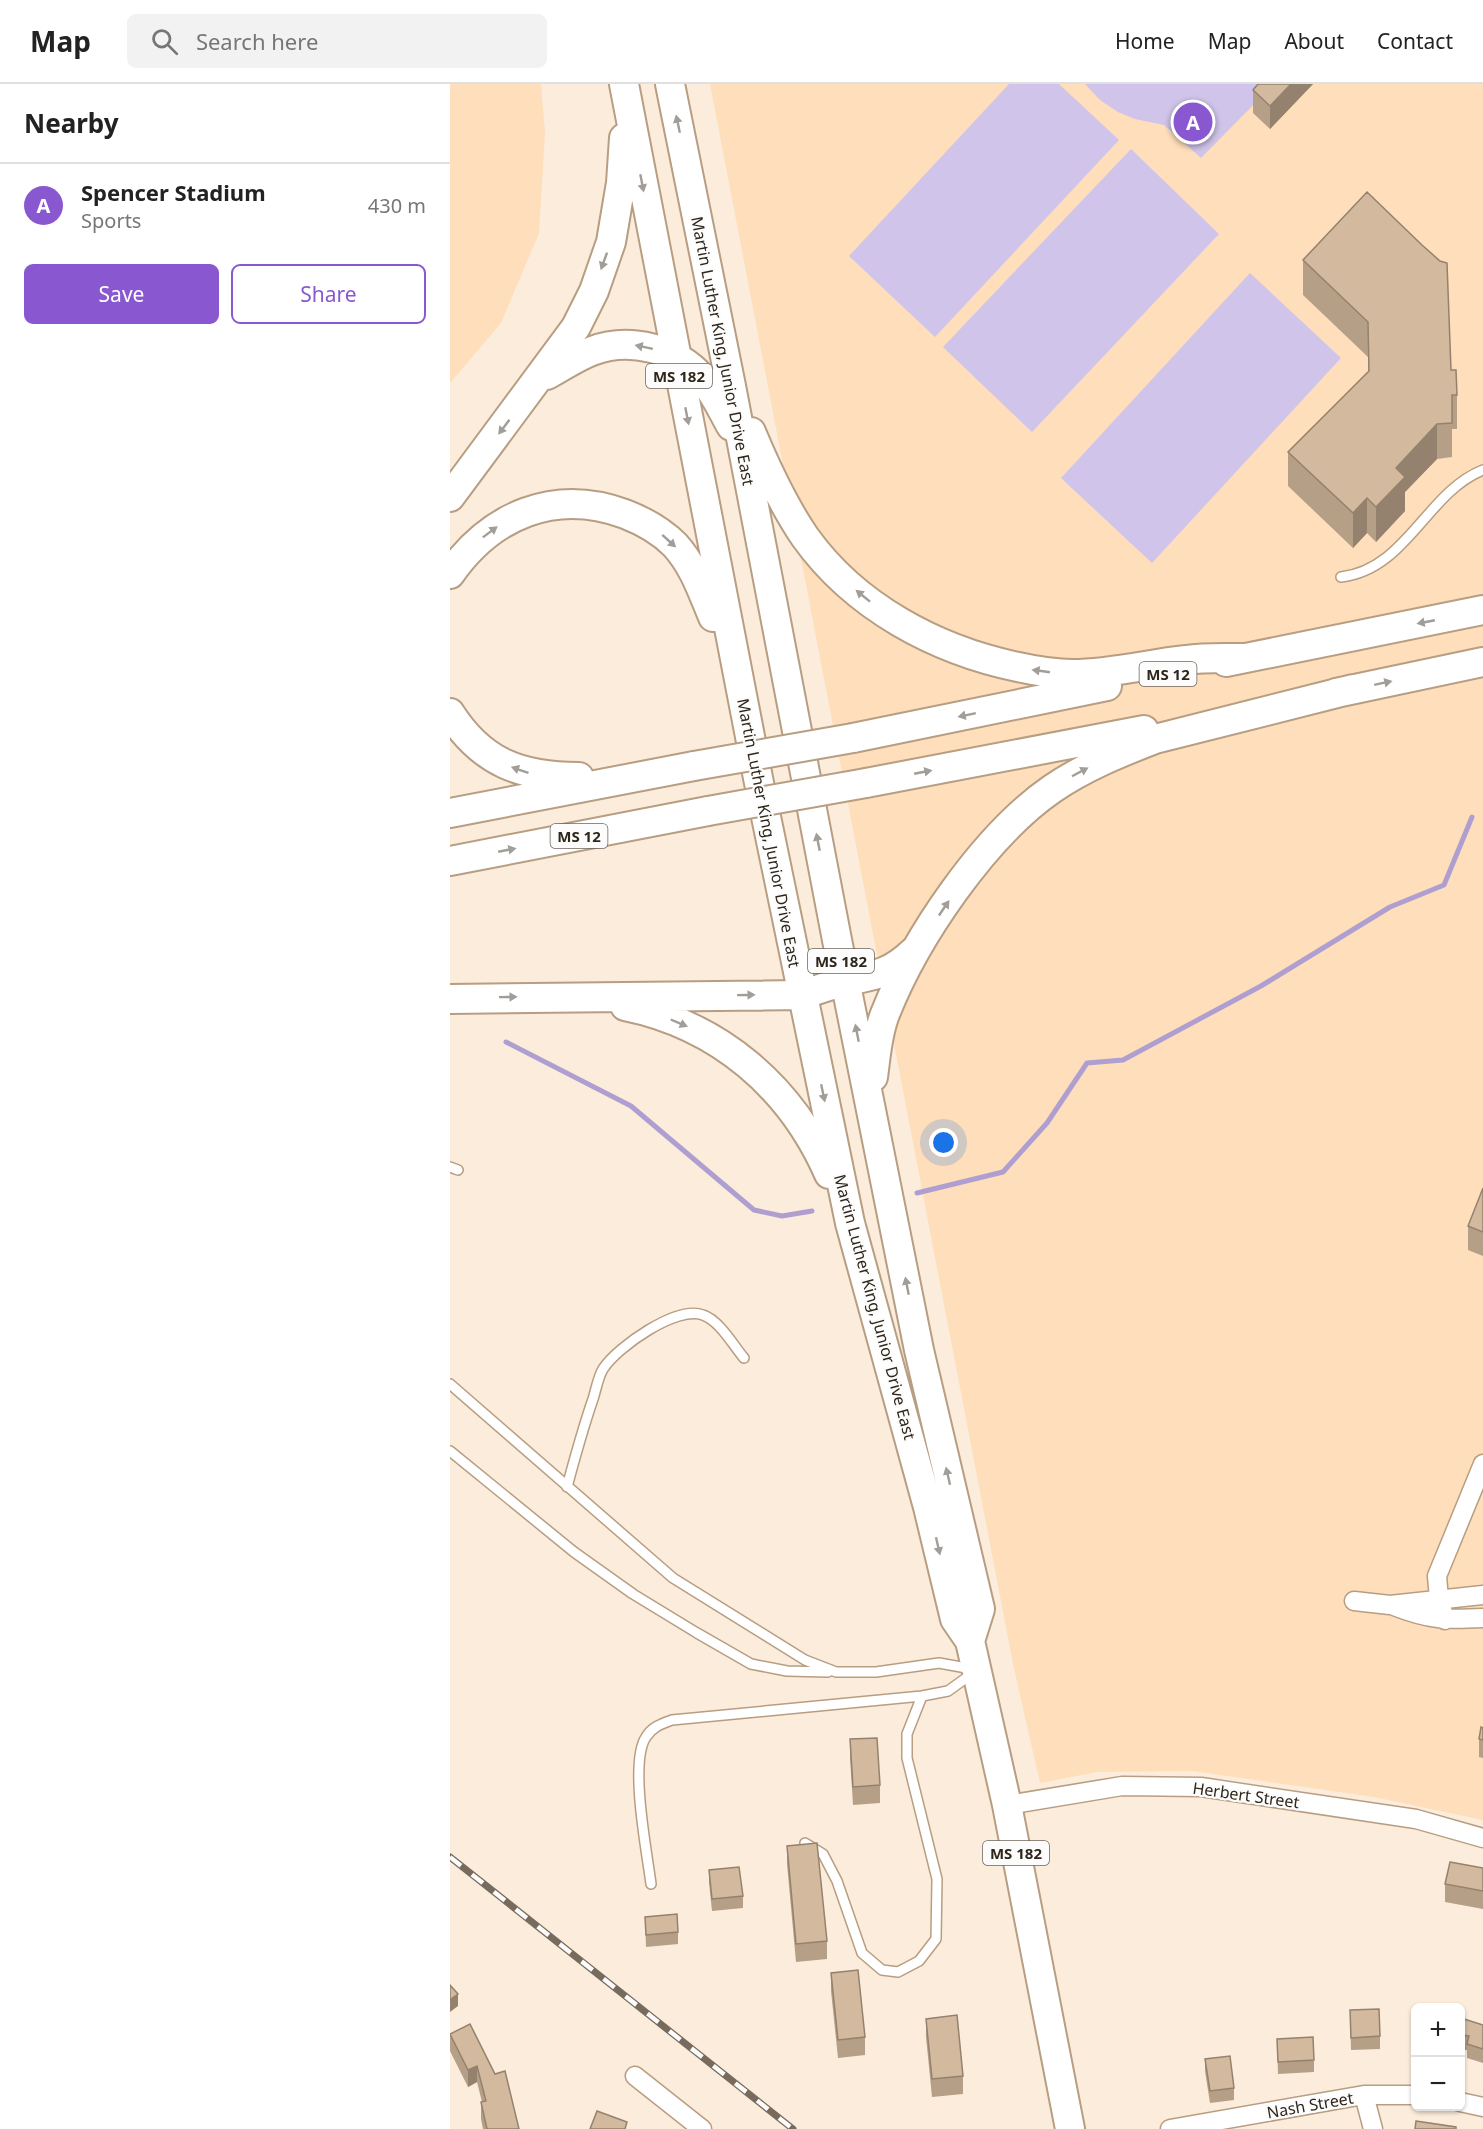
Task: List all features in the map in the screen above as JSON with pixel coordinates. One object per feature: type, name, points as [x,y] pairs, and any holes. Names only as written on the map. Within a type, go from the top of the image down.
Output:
[{"type":"main road","name":"Martin Luther King, Junior Drive East","points":[[669,84],[731,386],[919,1350],[980,1609],[970,1641]]},
{"type":"main road","name":"Martin Luther King, Junior Drive East","points":[[625,92],[736,667],[850,1223],[928,1507],[956,1619],[970,1641],[1007,1805],[1070,2129]]},
{"type":"main road","points":[[450,497],[539,380],[576,327],[594,291],[611,242],[621,183],[625,92]]},
{"type":"main road","points":[[539,380],[592,351],[615,345],[638,345],[658,350],[686,364],[703,379],[741,443]]},
{"type":"main road","points":[[731,386],[768,473],[806,537],[830,566],[860,594],[885,613],[934,641],[984,659],[1041,672],[1071,674],[1102,673],[1188,659],[1245,658]]},
{"type":"main road","points":[[450,574],[482,537],[505,521],[525,512],[569,503],[612,509],[653,528],[673,543],[688,561],[702,585],[736,667]]},
{"type":"main road","name":"MS 12","points":[[450,813],[853,738],[1483,610]]},
{"type":"main road","name":"MS 12","points":[[450,861],[866,783],[1483,662]]},
{"type":"main road","points":[[870,1097],[885,1014],[918,947],[964,878],[999,835],[1025,810],[1073,776],[1125,750],[1155,740],[1353,689]]},
{"type":"main road","points":[[450,713],[464,732],[481,748],[497,760],[517,769],[536,775],[554,777],[641,776]]},
{"type":"main road","points":[[450,999],[802,995],[846,981],[876,976],[894,967],[918,947]]},
{"type":"main road","points":[[582,998],[647,1011],[685,1026],[718,1041],[756,1071],[786,1102],[818,1150],[850,1223]]},
{"type":"street","points":[[1445,1620],[1439,1599],[1437,1576],[1483,1464]]},
{"type":"street","points":[[1354,1601],[1390,1605],[1483,1595]]},
{"type":"street","points":[[1390,1605],[1418,1616],[1445,1620],[1483,1618]]},
{"type":"street","name":"Herbert Street","points":[[1007,1805],[1122,1786],[1201,1787],[1416,1819],[1483,1838]]},
{"type":"street","points":[[635,2076],[702,2129]]},
{"type":"street","points":[[1364,2095],[1373,2129]]},
{"type":"street","name":"Nash Street","points":[[1170,2129],[1364,2095],[1411,2095]]},
{"type":"street","points":[[1465,2103],[1483,2108]]},
{"type":"lane","points":[[1341,577],[1368,571],[1384,560],[1450,491],[1466,478],[1483,470]]},
{"type":"lane","points":[[567,1487],[583,1428],[603,1369],[623,1347],[657,1326],[688,1313],[704,1315],[718,1326],[744,1358]]},
{"type":"lane","points":[[450,1384],[673,1578],[805,1660],[836,1672]]},
{"type":"lane","points":[[450,1451],[574,1552],[633,1594],[751,1664],[787,1671],[876,1672],[939,1663],[977,1670]]},
{"type":"lane","points":[[651,1884],[637,1776],[644,1739],[655,1726],[672,1720],[922,1696],[948,1691],[977,1670]]},
{"type":"lane","points":[[805,1843],[823,1854],[837,1881],[862,1953],[882,1970],[898,1972],[919,1961],[936,1939],[938,1880],[907,1758],[907,1734],[922,1696]]},
{"type":"shaded area","points":[[450,84],[541,84],[545,133],[539,233],[501,323],[450,383]]},
{"type":"shaded area","points":[[710,84],[1483,84],[1483,1820],[1374,1797],[1193,1771],[1097,1772],[1040,1783],[1013,1664]]},
{"type":"shaded area","points":[[1009,84],[1059,84],[1119,140],[935,337],[849,256]]},
{"type":"shaded area","points":[[1085,84],[1274,84],[1201,158],[1164,125],[1135,119],[1118,112],[1100,100]]},
{"type":"shaded area","points":[[1131,149],[1219,234],[1032,432],[943,347]]},
{"type":"shaded area","points":[[1250,273],[1341,358],[1152,563],[1061,478]]},
{"type":"building","points":[[1258,84],[1291,84],[1270,106],[1253,90]]},
{"type":"building","points":[[1367,192],[1440,261],[1447,263],[1451,370],[1456,370],[1457,395],[1452,395],[1452,423],[1437,424],[1396,468],[1405,477],[1376,507],[1367,498],[1353,513],[1288,452],[1369,371],[1368,322],[1303,260]]},
{"type":"building","points":[[1483,1188],[1483,1232],[1468,1226]]},
{"type":"building","points":[[1481,1727],[1483,1728],[1483,1740],[1479,1739]]},
{"type":"building","points":[[877,1738],[880,1785],[853,1787],[850,1739]]},
{"type":"building","points":[[817,1843],[827,1941],[796,1944],[787,1846]]},
{"type":"building","points":[[1450,1862],[1483,1868],[1483,1891],[1445,1884]]},
{"type":"building","points":[[739,1867],[743,1896],[712,1899],[709,1870]]},
{"type":"building","points":[[677,1914],[678,1932],[646,1935],[645,1917]]},
{"type":"building","points":[[858,1970],[865,2037],[838,2040],[831,1973]]},
{"type":"building","points":[[450,1985],[458,1994],[450,2000]]},
{"type":"building","points":[[1379,2009],[1380,2036],[1351,2038],[1350,2010]]},
{"type":"building","points":[[957,2015],[963,2076],[932,2079],[926,2019]]},
{"type":"building","points":[[1465,2019],[1483,2025],[1483,2049],[1467,2044],[1469,2036],[1465,2036]]},
{"type":"building","points":[[470,2024],[495,2074],[505,2071],[519,2129],[487,2129],[481,2102],[486,2101],[477,2066],[468,2070],[450,2034]]},
{"type":"building","points":[[1313,2037],[1314,2060],[1278,2062],[1277,2039]]},
{"type":"building","points":[[1230,2056],[1234,2088],[1210,2091],[1205,2059]]},
{"type":"building","points":[[597,2111],[627,2122],[625,2129],[590,2129]]},
{"type":"building","points":[[1416,2121],[1456,2127],[1456,2129],[1415,2129]]},
{"type":"waterway","points":[[917,1193],[1003,1172],[1047,1123],[1087,1063],[1123,1060],[1261,986],[1390,907],[1444,885],[1472,817]]},
{"type":"waterway","points":[[506,1042],[631,1106],[754,1210],[782,1216],[812,1211]]},
{"type":"railway","points":[[450,1857],[793,2129]]},
{"type":"place","name":"Spencer Stadium","points":[[1193,122]]}]
